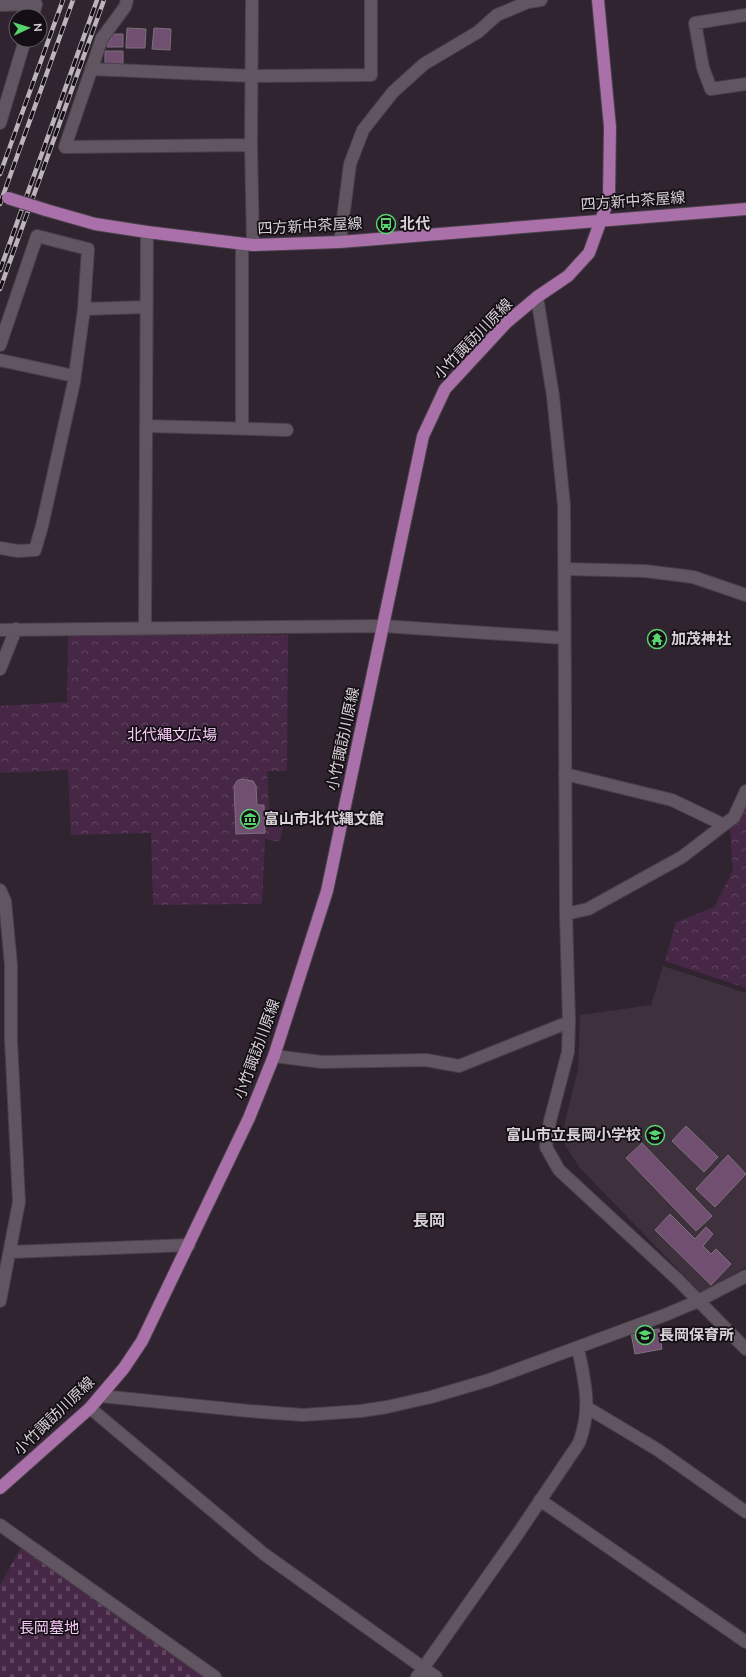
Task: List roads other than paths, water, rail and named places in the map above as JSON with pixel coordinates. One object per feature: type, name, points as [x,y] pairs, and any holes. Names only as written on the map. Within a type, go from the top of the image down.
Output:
[{"type":"main road","name":"小竹諏訪川原線","points":[[0,1488],[90,1408],[124,1368],[142,1341],[249,1118],[274,1056],[327,891],[423,436],[445,389],[506,323],[538,297],[568,276],[589,253],[609,198],[610,128],[598,0]]},
{"type":"main road","name":"四方新中茶屋線","points":[[4,196],[95,224],[247,245],[340,242],[746,209]]},
{"type":"street","points":[[127,0],[125,7],[102,38],[65,147],[251,145]]},
{"type":"street","points":[[242,428],[251,145],[252,0]]},
{"type":"street","points":[[91,69],[252,76],[371,75],[371,0]]},
{"type":"street","points":[[340,242],[350,164],[363,130],[394,92],[424,64],[478,32],[497,15],[528,2],[542,0]]},
{"type":"street","points":[[3,3],[36,4],[35,8]]},
{"type":"street","points":[[746,15],[695,22],[703,68],[711,89],[746,84]]},
{"type":"street","points":[[0,123],[23,48]]},
{"type":"street","points":[[145,628],[147,232]]},
{"type":"street","points":[[0,345],[37,236],[88,249],[84,309],[74,376],[42,526],[35,550],[18,551],[0,548]]},
{"type":"street","points":[[538,297],[561,467],[565,569],[566,914],[569,1022],[568,1052],[550,1121],[546,1148],[559,1170],[624,1229],[746,1348]]},
{"type":"street","points":[[84,309],[146,307]]},
{"type":"street","points":[[0,360],[74,376]]},
{"type":"street","points":[[146,426],[287,430]]},
{"type":"street","points":[[565,569],[645,571],[693,577],[746,595]]},
{"type":"street","points":[[0,630],[383,626],[564,638]]},
{"type":"street","points":[[0,669],[16,630]]},
{"type":"street","points":[[565,774],[672,800],[722,824]]},
{"type":"street","points":[[566,914],[588,909],[682,857],[734,816],[746,791]]},
{"type":"street","points":[[0,890],[5,901],[11,964],[11,1040],[19,1202],[0,1301]]},
{"type":"street","points":[[274,1056],[322,1062],[426,1060],[459,1066],[569,1022]]},
{"type":"street","points":[[10,1252],[189,1245]]},
{"type":"street","points":[[101,1396],[303,1415],[361,1411],[387,1407],[446,1393],[489,1380],[578,1348],[698,1301],[746,1276]]},
{"type":"street","points":[[420,1673],[579,1442],[585,1427],[587,1397],[578,1348]]},
{"type":"street","points":[[586,1407],[658,1450],[746,1512]]},
{"type":"street","points":[[90,1408],[264,1554],[420,1673],[436,1677]]},
{"type":"street","points":[[540,1500],[746,1642]]},
{"type":"street","points":[[0,1526],[215,1677]]},
{"type":"railway","points":[[0,174],[63,0]]},
{"type":"railway","points":[[0,204],[73,0]]},
{"type":"railway","points":[[0,270],[97,0]]},
{"type":"railway","points":[[0,289],[104,0]]},
{"type":"place","name":"北代","points":[[386,224]]},
{"type":"place","name":"加茂神社","points":[[657,639]]},
{"type":"place","name":"富山市北代縄文館","points":[[250,819]]},
{"type":"place","name":"富山市立長岡小学校","points":[[655,1135]]},
{"type":"place","name":"長岡保育所","points":[[645,1335]]},
{"type":"district","name":"長岡","points":[[429,1220]]},
{"type":"park label","name":"北代縄文広場","points":[[172,735]]},
{"type":"park label","name":"長岡墓地","points":[[49,1628]]}]
